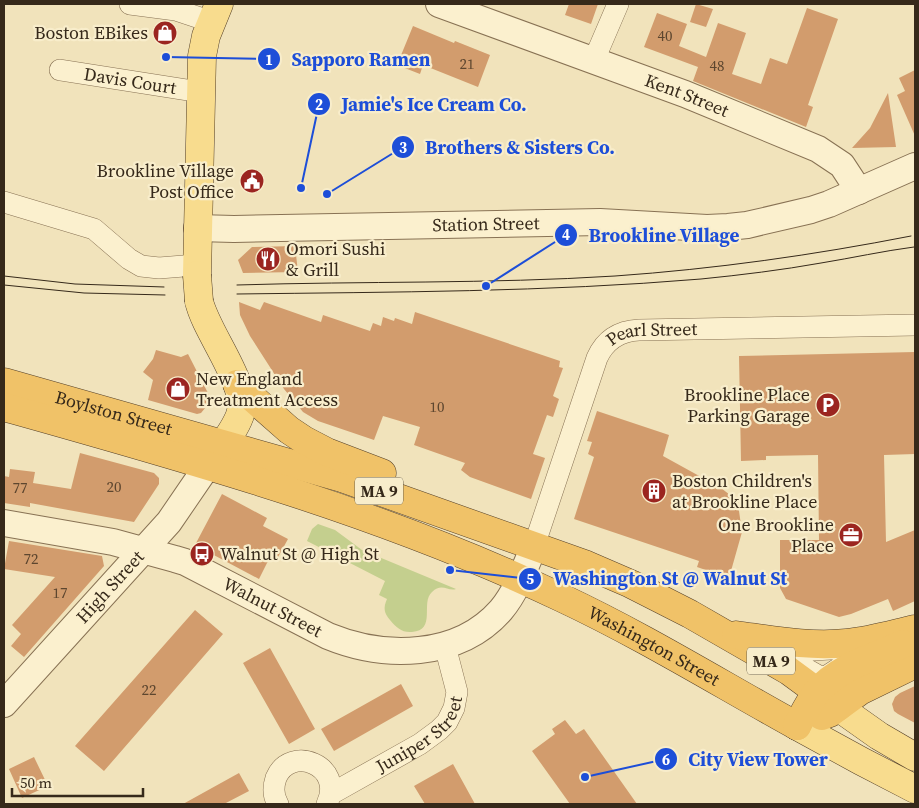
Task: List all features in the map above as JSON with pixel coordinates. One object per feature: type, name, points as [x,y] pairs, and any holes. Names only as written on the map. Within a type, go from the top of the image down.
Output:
[{"type":"highway","name":"Boylston Street","points":[[4,382],[215,454]]},
{"type":"highway","points":[[237,384],[289,430],[304,440],[328,452],[462,504],[534,546]]},
{"type":"highway","name":"Boylston Street","points":[[4,407],[215,454]]},
{"type":"highway","name":"MA 9","points":[[215,454],[368,486],[587,565],[631,584],[674,606],[789,671],[828,700]]},
{"type":"highway","name":"Washington Street","points":[[215,454],[331,505],[466,556],[520,579],[604,619],[797,726]]},
{"type":"highway","points":[[722,633],[799,644],[826,644],[871,639],[915,629]]},
{"type":"highway","points":[[828,700],[828,682],[848,669],[915,638]]},
{"type":"highway","points":[[797,726],[828,700],[860,691],[915,664]]},
{"type":"main road","points":[[215,454],[238,421],[241,412],[237,384],[203,313],[197,280],[202,51],[216,13]]},
{"type":"main road","name":"MA 9","points":[[828,700],[879,736],[915,757]]},
{"type":"main road","name":"Washington Street","points":[[797,726],[915,789]]},
{"type":"street","points":[[130,4],[216,13]]},
{"type":"street","name":"Kent Street","points":[[439,4],[685,94],[818,149],[842,165],[860,191]]},
{"type":"street","points":[[594,60],[618,4]]},
{"type":"street","name":"Davis Court","points":[[60,70],[200,92]]},
{"type":"street","points":[[860,191],[915,166]]},
{"type":"street","name":"Station Street","points":[[197,228],[600,222],[707,228],[728,227],[747,225],[811,210],[860,191]]},
{"type":"street","points":[[4,202],[94,229],[129,259],[141,266],[159,268],[197,280]]},
{"type":"street","name":"Pearl Street","points":[[534,546],[598,356],[606,344],[616,336],[624,332],[638,330],[915,325]]},
{"type":"street","name":"High Street","points":[[4,704],[169,522],[215,454]]},
{"type":"street","name":"Walnut Street","points":[[4,523],[104,540],[144,549],[185,562],[312,629],[340,641],[392,651],[421,650],[445,646],[475,631],[504,606],[520,579],[534,546]]},
{"type":"street","name":"Juniper Street","points":[[329,799],[420,744],[447,722],[454,708],[457,692],[445,646]]},
{"type":"street","points":[[278,804],[274,792],[278,774],[284,768],[300,761],[317,764],[324,770],[331,786],[329,799]]},
{"type":"green space","points":[[318,524],[335,530],[362,550],[456,589],[442,587],[432,592],[427,603],[424,626],[420,630],[412,632],[402,630],[385,613],[387,599],[379,595],[385,581],[307,541],[312,529]]},
{"type":"building","points":[[569,4],[598,4],[591,24],[565,15]]},
{"type":"building","points":[[696,4],[713,9],[706,27],[690,22]]},
{"type":"building","points":[[807,8],[838,19],[808,105],[813,107],[806,127],[693,81],[698,67],[644,47],[657,13],[687,24],[679,46],[706,57],[718,23],[746,33],[732,74],[761,84],[770,58],[787,64]]},
{"type":"building","points":[[413,26],[490,55],[478,87],[423,65],[420,74],[397,65]]},
{"type":"building","points":[[915,70],[915,136],[897,95],[905,91],[899,78]]},
{"type":"building","points":[[888,93],[896,147],[852,148],[870,128]]},
{"type":"building","name":"Omori Sushi & Grill","points":[[295,246],[298,272],[243,273],[238,260],[252,247]]},
{"type":"building","points":[[239,302],[260,310],[264,302],[321,322],[323,315],[370,331],[373,323],[381,326],[383,317],[394,321],[395,318],[412,324],[415,312],[560,361],[559,367],[563,368],[553,396],[559,399],[553,417],[547,415],[533,454],[545,458],[531,499],[470,477],[461,470],[465,463],[414,445],[420,427],[383,416],[374,440],[318,421],[303,412],[284,389],[250,336],[240,315]]},
{"type":"building","name":"New England Treatment Access","points":[[156,350],[181,357],[188,354],[210,397],[210,402],[201,413],[197,414],[148,400],[153,380],[143,372],[153,359]]},
{"type":"building","points":[[915,352],[915,454],[884,455],[886,542],[915,530],[915,601],[893,611],[888,599],[839,617],[786,599],[780,588],[780,540],[819,540],[818,455],[766,456],[766,460],[741,461],[739,356]]},
{"type":"building","name":"Boston Children's at Brookline Place","points":[[597,411],[669,435],[663,456],[721,488],[730,495],[739,511],[742,532],[729,578],[697,567],[699,561],[574,519],[594,457],[588,454],[592,442],[587,441]]},
{"type":"building","points":[[80,453],[154,473],[159,478],[159,484],[134,522],[30,503],[30,507],[4,503],[4,476],[9,477],[10,469],[35,472],[33,483],[71,489]]},
{"type":"building","points":[[222,494],[267,518],[263,526],[288,539],[277,559],[271,555],[259,579],[195,545]]},
{"type":"building","points":[[9,541],[102,556],[104,566],[24,657],[11,646],[21,634],[12,625],[55,577],[4,569]]},
{"type":"building","points":[[195,610],[223,634],[104,771],[75,746]]},
{"type":"building","points":[[270,648],[315,729],[289,744],[243,663]]},
{"type":"building","points":[[401,684],[413,706],[334,751],[321,729]]},
{"type":"building","points":[[915,686],[915,723],[894,711],[892,704],[895,697],[900,693]]},
{"type":"building","points":[[565,720],[576,734],[584,729],[637,804],[570,804],[532,751],[555,734],[552,729]]},
{"type":"building","points":[[34,757],[48,786],[22,798],[9,769]]},
{"type":"building","points":[[453,764],[475,804],[425,804],[414,786]]},
{"type":"building","points":[[239,773],[249,791],[224,804],[183,804]]},
{"type":"tram line","points":[[237,285],[568,279],[615,276],[764,260],[911,236]]},
{"type":"tram line","points":[[237,294],[469,291],[585,287],[701,279],[806,266],[914,247]]},
{"type":"tram line","points":[[4,276],[75,284],[164,287]]},
{"type":"tram line","points":[[4,285],[84,293],[165,295]]},
{"type":"place","name":"Boston EBikes","points":[[165,33]]},
{"type":"place","name":"Sapporo Ramen","points":[[166,57]]},
{"type":"place","name":"Brookline Village Post Office","points":[[252,181]]},
{"type":"place","name":"Jamie's Ice Cream Co.","points":[[301,188]]},
{"type":"place","name":"Brothers & Sisters Co.","points":[[327,194]]},
{"type":"place","name":"Omori Sushi & Grill","points":[[268,259]]},
{"type":"place","name":"Brookline Village","points":[[486,286]]},
{"type":"place","name":"New England Treatment Access","points":[[178,389]]},
{"type":"place","name":"Brookline Place Parking Garage","points":[[828,405]]},
{"type":"place","name":"Boston Children's at Brookline Place","points":[[654,491]]},
{"type":"place","name":"One Brookline Place","points":[[851,535]]},
{"type":"place","name":"Walnut St @ High St","points":[[202,554]]},
{"type":"place","name":"Washington St @ Walnut St","points":[[450,570]]},
{"type":"place","name":"City View Tower","points":[[585,777]]}]
